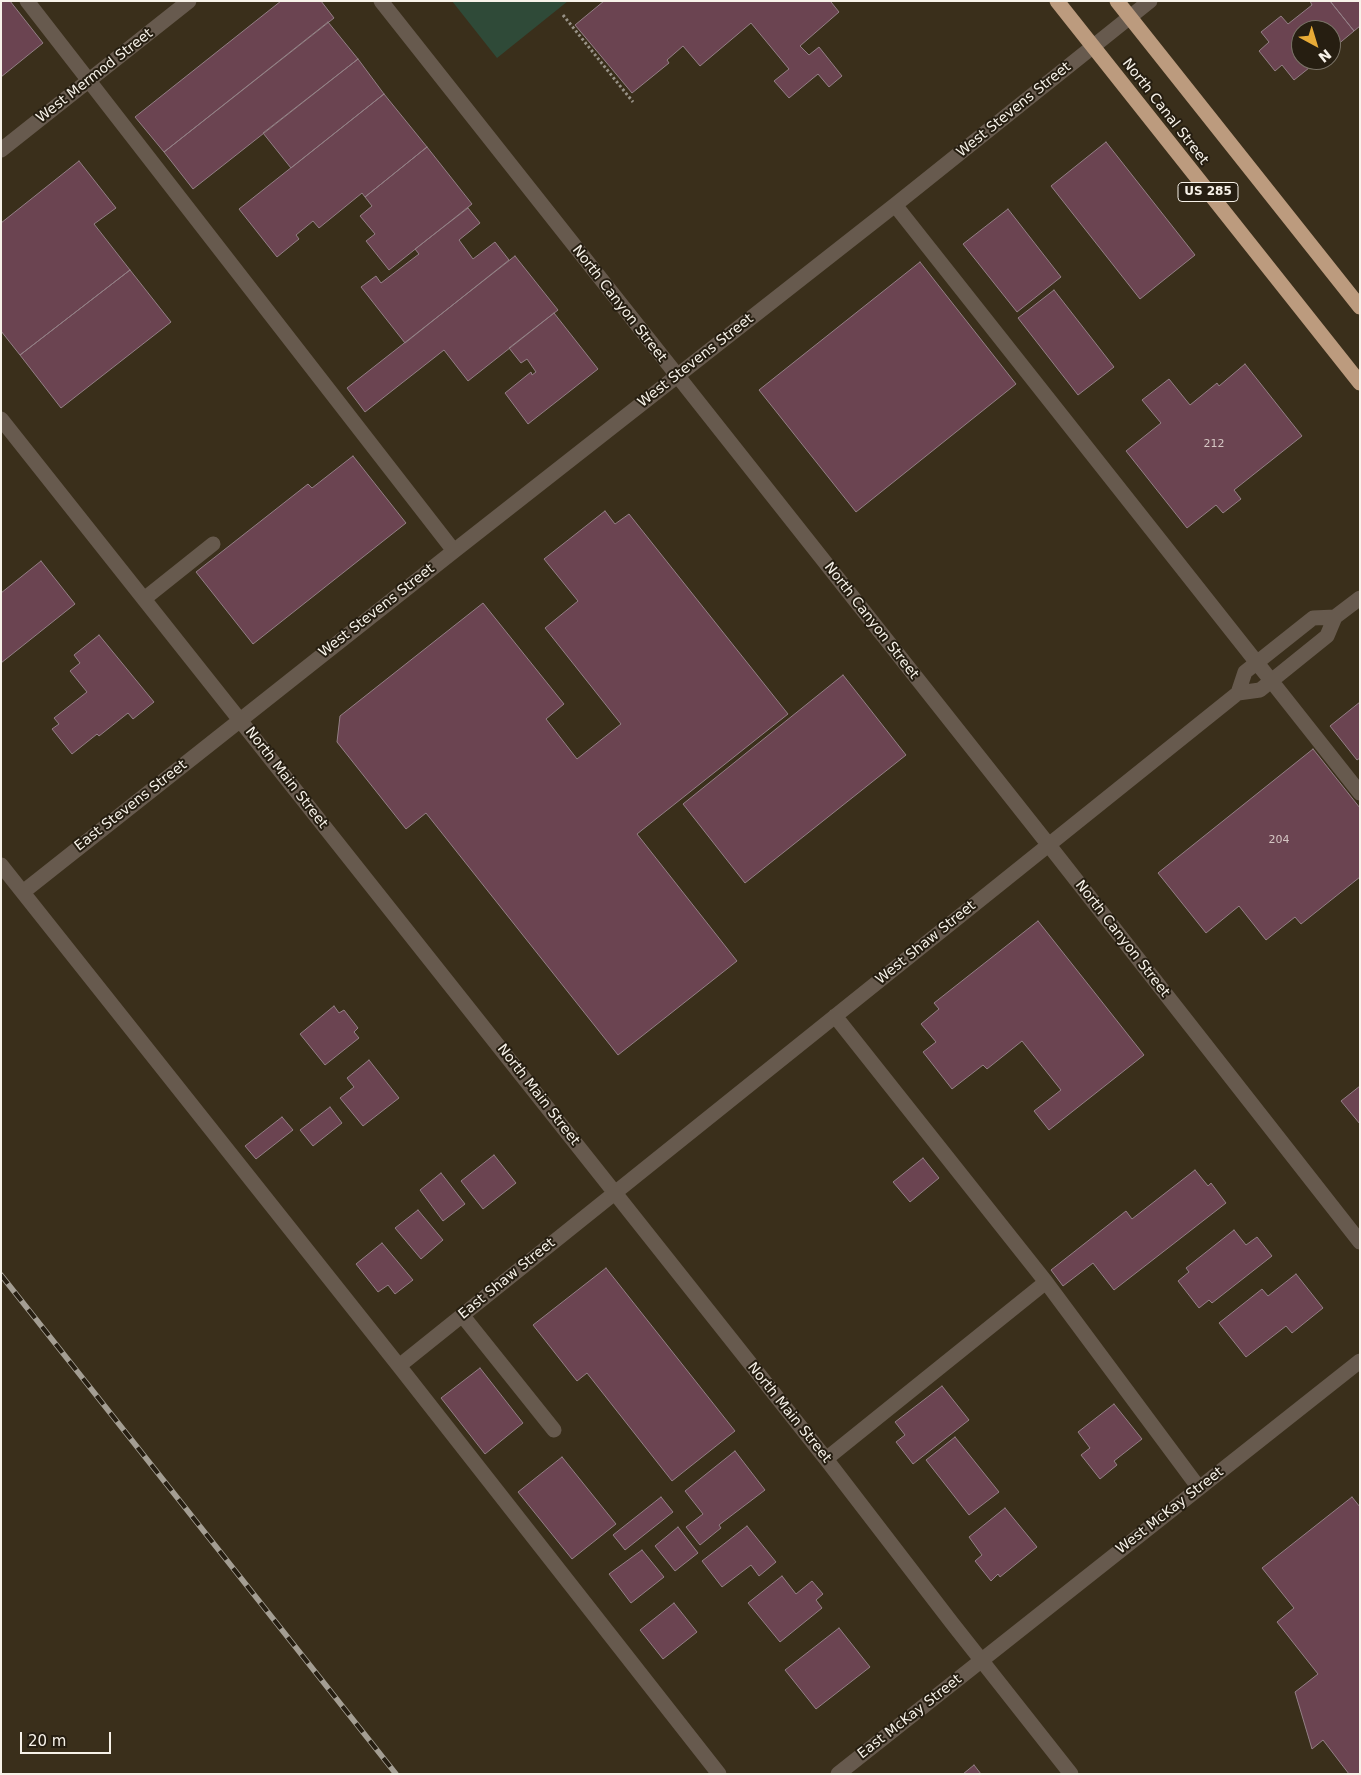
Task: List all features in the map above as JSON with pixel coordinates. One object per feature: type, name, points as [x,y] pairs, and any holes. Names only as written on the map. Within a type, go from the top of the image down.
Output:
[{"type":"highway","name":"North Canal Street","points":[[1057,1],[1360,383]]},
{"type":"highway","name":"US 285","points":[[1117,1],[1360,306]]},
{"type":"street","points":[[28,1],[454,551]]},
{"type":"street","name":"West Mermod Street","points":[[1,150],[189,1]]},
{"type":"street","name":"North Canyon Street","points":[[381,1],[1048,844],[1360,1242]]},
{"type":"street","name":"West Stevens Street","points":[[240,720],[895,205],[1150,1]]},
{"type":"street","points":[[895,205],[1360,793]]},
{"type":"street","name":"North Main Street","points":[[1,419],[826,1459],[1071,1774]]},
{"type":"street","points":[[144,599],[213,544]]},
{"type":"street","name":"West Shaw Street","points":[[614,1192],[1238,693],[1260,690],[1327,636],[1335,617],[1360,598]]},
{"type":"street","name":"West Shaw Street","points":[[1238,693],[1245,672],[1313,618],[1335,617]]},
{"type":"street","name":"East Stevens Street","points":[[22,892],[240,720]]},
{"type":"street","points":[[1,865],[399,1366],[719,1774]]},
{"type":"street","points":[[835,1016],[1046,1282],[1199,1488]]},
{"type":"street","name":"East Shaw Street","points":[[399,1366],[614,1192]]},
{"type":"street","points":[[826,1459],[1046,1282]]},
{"type":"street","points":[[462,1316],[554,1430]]},
{"type":"street","name":"West McKay Street","points":[[981,1660],[1360,1362]]},
{"type":"street","name":"East McKay Street","points":[[838,1774],[981,1660]]},
{"type":"path","points":[[563,15],[633,102]]},
{"type":"shaded area","points":[[1,1],[1360,1],[1360,1774],[1,1774]]},
{"type":"green space","points":[[452,1],[568,1],[497,58]]},
{"type":"building","points":[[1,1],[10,1],[43,43],[1,77]]},
{"type":"building","points":[[281,1],[321,1],[334,18],[164,152],[135,117]]},
{"type":"building","points":[[604,1],[833,1],[831,2],[839,12],[800,46],[809,55],[819,47],[842,76],[829,87],[818,74],[789,98],[774,81],[789,69],[751,23],[700,66],[683,46],[667,60],[669,63],[632,93],[575,25]]},
{"type":"building","points":[[1310,1],[1330,1],[1354,31],[1341,42],[1341,20],[1293,20],[1312,5]]},
{"type":"building","points":[[1330,1],[1360,1],[1360,26],[1354,31]]},
{"type":"building","points":[[1281,16],[1288,24],[1291,22],[1291,70],[1306,70],[1294,80],[1282,65],[1275,71],[1259,51],[1269,42],[1261,32]]},
{"type":"building","points":[[328,22],[358,59],[193,189],[164,152]]},
{"type":"building","points":[[358,59],[384,94],[291,168],[263,133]]},
{"type":"building","points":[[384,94],[427,147],[365,197],[362,193],[319,228],[313,221],[296,235],[299,239],[277,257],[239,209]]},
{"type":"building","points":[[1106,142],[1195,255],[1140,299],[1051,186]]},
{"type":"building","points":[[427,147],[472,204],[389,270],[366,241],[375,234],[360,216],[372,206],[365,197]]},
{"type":"building","points":[[79,161],[116,208],[94,224],[130,270],[20,355],[1,331],[1,223]]},
{"type":"building","points":[[468,208],[480,223],[459,240],[473,259],[495,242],[509,260],[405,343],[361,287],[376,276],[381,283],[419,254],[415,249]]},
{"type":"building","points":[[1008,209],[1061,277],[1017,312],[963,244]]},
{"type":"building","points":[[515,256],[558,310],[468,381],[444,350],[365,412],[347,388]]},
{"type":"building","points":[[920,262],[1016,384],[856,512],[759,390]]},
{"type":"building","points":[[130,270],[171,322],[61,408],[20,355]]},
{"type":"building","points":[[1054,290],[1114,367],[1078,395],[1018,318]]},
{"type":"building","points":[[554,313],[598,369],[528,424],[505,393],[531,372],[532,375],[536,372],[527,359],[521,363],[509,348]]},
{"type":"building","points":[[1245,364],[1302,436],[1234,490],[1241,499],[1223,513],[1216,505],[1187,528],[1126,451],[1161,423],[1142,400],[1169,379],[1190,405],[1217,383],[1219,386]]},
{"type":"building","points":[[353,456],[406,523],[253,644],[196,572],[308,484],[312,488]]},
{"type":"building","points":[[605,511],[615,524],[629,514],[788,714],[637,834],[737,961],[618,1055],[426,813],[406,829],[337,742],[340,716],[483,603],[564,704],[546,719],[577,759],[621,724],[545,628],[578,601],[544,559]]},
{"type":"building","points":[[41,561],[75,604],[1,663],[1,593]]},
{"type":"building","points":[[99,635],[154,702],[133,719],[128,713],[72,754],[52,729],[59,724],[54,718],[87,692],[70,671],[80,663],[74,655]]},
{"type":"building","points":[[843,675],[906,755],[745,883],[683,804]]},
{"type":"building","points":[[1360,702],[1360,758],[1357,760],[1330,726]]},
{"type":"building","points":[[1313,749],[1360,808],[1360,877],[1301,924],[1295,917],[1266,940],[1239,906],[1206,933],[1158,873]]},
{"type":"building","points":[[1038,921],[1144,1055],[1049,1130],[1034,1111],[1061,1090],[1022,1041],[987,1069],[983,1065],[952,1089],[923,1052],[936,1042],[921,1024],[939,1009],[934,1003]]},
{"type":"building","points":[[334,1006],[339,1013],[344,1010],[358,1028],[354,1032],[359,1038],[325,1065],[300,1034]]},
{"type":"building","points":[[369,1060],[399,1098],[363,1126],[340,1098],[354,1087],[347,1078]]},
{"type":"building","points":[[1360,1086],[1360,1124],[1341,1101]]},
{"type":"building","points":[[330,1107],[342,1123],[313,1146],[300,1130]]},
{"type":"building","points":[[282,1117],[293,1130],[256,1159],[245,1146]]},
{"type":"building","points":[[494,1155],[516,1183],[483,1209],[461,1181]]},
{"type":"building","points":[[923,1158],[939,1178],[910,1202],[893,1182]]},
{"type":"building","points":[[1195,1170],[1208,1186],[1211,1183],[1226,1203],[1114,1290],[1093,1263],[1063,1286],[1051,1270],[1126,1211],[1132,1219]]},
{"type":"building","points":[[441,1173],[465,1204],[443,1221],[420,1190]]},
{"type":"building","points":[[418,1210],[443,1240],[421,1259],[395,1228]]},
{"type":"building","points":[[1234,1230],[1246,1245],[1257,1237],[1272,1256],[1212,1303],[1209,1300],[1199,1308],[1178,1281],[1189,1272],[1186,1268]]},
{"type":"building","points":[[382,1243],[413,1280],[395,1294],[388,1285],[378,1292],[356,1264]]},
{"type":"building","points":[[606,1268],[735,1431],[672,1481],[587,1373],[577,1381],[533,1325]]},
{"type":"building","points":[[1296,1274],[1323,1308],[1292,1333],[1286,1326],[1246,1357],[1219,1323],[1262,1289],[1268,1296]]},
{"type":"building","points":[[480,1368],[523,1423],[485,1454],[441,1398]]},
{"type":"building","points":[[942,1386],[969,1420],[913,1464],[896,1442],[905,1435],[895,1422]]},
{"type":"building","points":[[1114,1404],[1142,1439],[1114,1461],[1117,1465],[1100,1479],[1081,1455],[1090,1448],[1078,1432]]},
{"type":"building","points":[[955,1437],[999,1492],[969,1515],[926,1460]]},
{"type":"building","points":[[735,1451],[765,1490],[719,1525],[721,1528],[700,1545],[686,1527],[703,1514],[685,1491]]},
{"type":"building","points":[[562,1457],[616,1524],[572,1559],[518,1492]]},
{"type":"building","points":[[661,1497],[673,1512],[625,1550],[613,1535]]},
{"type":"building","points":[[1352,1497],[1360,1507],[1360,1774],[1349,1774],[1323,1740],[1312,1749],[1295,1692],[1318,1674],[1277,1622],[1294,1608],[1262,1568]]},
{"type":"building","points":[[1005,1508],[1037,1547],[1000,1577],[998,1574],[991,1581],[975,1561],[982,1555],[969,1537]]},
{"type":"building","points":[[747,1526],[776,1562],[759,1576],[751,1565],[722,1587],[702,1561]]},
{"type":"building","points":[[678,1527],[698,1553],[675,1571],[655,1546]]},
{"type":"building","points":[[642,1550],[664,1577],[631,1603],[609,1574]]},
{"type":"building","points":[[782,1576],[796,1594],[812,1581],[823,1594],[816,1600],[822,1608],[780,1642],[748,1603]]},
{"type":"building","points":[[674,1603],[697,1632],[663,1659],[640,1630]]},
{"type":"building","points":[[839,1628],[870,1667],[816,1709],[785,1670]]},
{"type":"building","points":[[974,1765],[981,1774],[963,1774]]},
{"type":"railway","points":[[1,1275],[396,1774]]}]
